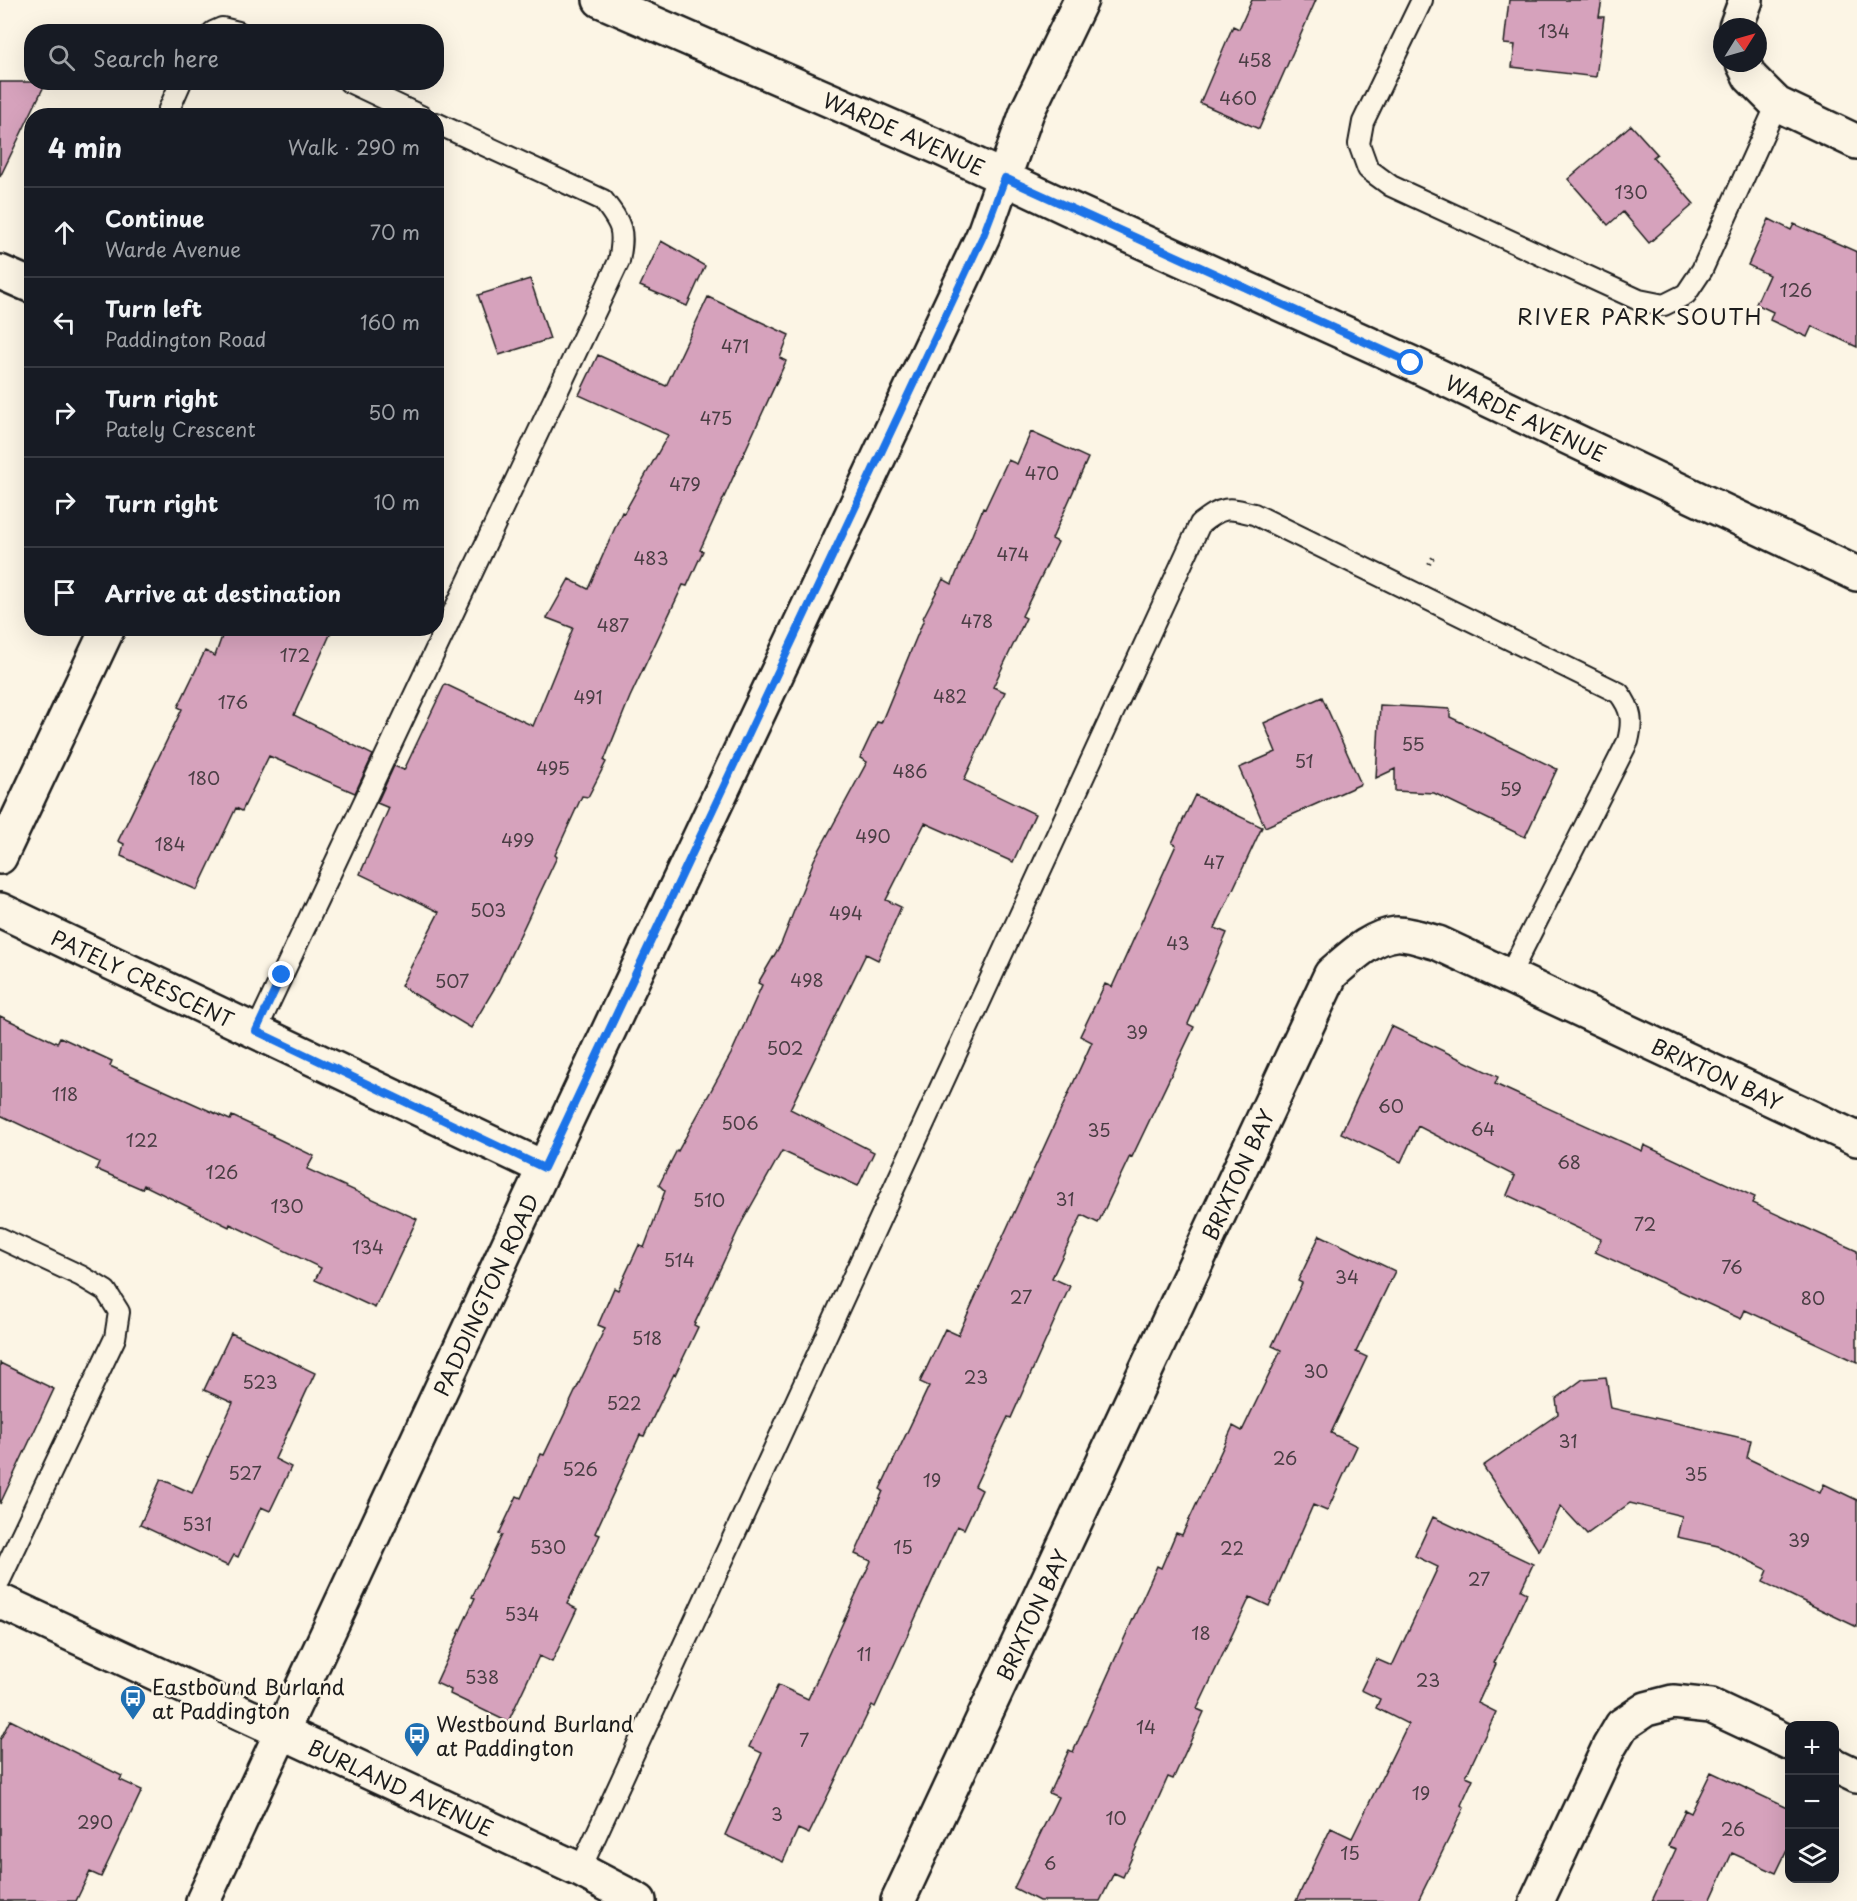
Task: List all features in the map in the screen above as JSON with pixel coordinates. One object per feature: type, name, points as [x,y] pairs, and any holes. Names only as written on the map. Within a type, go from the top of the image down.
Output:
[{"type":"street","name":"WARDE AVENUE","points":[[600,0],[939,147],[1411,363],[1857,574]]},
{"type":"street","name":"PADDINGTON ROAD","points":[[203,1901],[544,1168],[967,271],[1005,178],[1027,112],[1081,0]]},
{"type":"street","points":[[1739,18],[1746,0]]},
{"type":"street","points":[[1748,72],[1777,104],[1857,142]]},
{"type":"street","points":[[0,272],[24,282]]},
{"type":"street","points":[[0,857],[104,636]]},
{"type":"street","name":"PATELY CRESCENT","points":[[0,910],[544,1168]]},
{"type":"street","name":"BRIXTON BAY","points":[[898,1901],[1331,974],[1371,942],[1397,934],[1438,943],[1857,1139]]},
{"type":"street","name":"BURLAND AVENUE","points":[[0,1601],[580,1870],[639,1901]]},
{"type":"street","points":[[1537,1901],[1609,1747],[1622,1725],[1646,1709],[1674,1702],[1711,1706],[1785,1741]]},
{"type":"street","points":[[1839,1767],[1857,1776]]},
{"type":"lane","points":[[1422,0],[1363,122],[1359,144],[1368,169],[1391,186],[1639,300],[1664,305],[1686,294],[1702,270],[1777,104]]},
{"type":"lane","points":[[170,108],[177,90]]},
{"type":"lane","points":[[366,90],[404,108]]},
{"type":"lane","points":[[444,127],[603,200],[616,217],[624,237],[619,261],[444,632]]},
{"type":"lane","points":[[580,1870],[1200,524],[1212,515],[1229,508],[1254,514],[1619,693],[1628,705],[1632,726],[1628,741],[1509,976]]},
{"type":"lane","points":[[256,1031],[442,636]]},
{"type":"lane","points":[[0,1238],[81,1276],[106,1291],[119,1311],[115,1338],[0,1580]]},
{"type":"building","points":[[1252,0],[1316,0],[1259,129],[1200,103],[1233,26],[1239,29]]},
{"type":"building","points":[[1509,0],[1602,0],[1599,17],[1604,17],[1596,77],[1512,67],[1515,45],[1504,44]]},
{"type":"building","points":[[0,82],[24,82],[24,90],[42,90],[33,108],[24,108],[24,127],[0,177]]},
{"type":"building","points":[[1631,125],[1657,154],[1653,157],[1694,204],[1649,243],[1623,212],[1608,225],[1568,179]]},
{"type":"building","points":[[1769,219],[1791,230],[1794,224],[1857,252],[1857,347],[1812,326],[1807,337],[1770,320],[1773,312],[1756,304],[1769,275],[1748,265]]},
{"type":"building","points":[[661,241],[705,266],[687,306],[640,286]]},
{"type":"building","points":[[530,279],[550,339],[499,355],[478,295]]},
{"type":"building","points":[[708,297],[789,335],[780,358],[786,361],[700,550],[703,551],[687,586],[683,585],[630,697],[604,761],[606,762],[588,797],[582,796],[555,855],[557,857],[497,984],[471,1028],[401,986],[439,912],[360,874],[389,808],[377,803],[394,766],[404,770],[445,684],[533,726],[573,628],[547,618],[569,579],[588,589],[622,512],[624,513],[668,435],[579,395],[598,355],[666,386]]},
{"type":"building","points":[[1031,432],[1088,458],[1052,539],[1058,542],[1022,616],[1026,618],[993,687],[1005,692],[964,780],[1035,814],[1013,862],[925,823],[886,900],[901,907],[878,960],[866,954],[790,1109],[874,1152],[858,1186],[782,1151],[741,1224],[694,1325],[698,1327],[644,1436],[640,1435],[595,1533],[600,1535],[567,1604],[577,1609],[552,1662],[539,1656],[508,1722],[450,1694],[451,1690],[436,1683],[475,1598],[472,1597],[502,1535],[499,1534],[517,1496],[521,1498],[541,1454],[544,1455],[605,1328],[598,1325],[614,1288],[618,1290],[639,1245],[644,1248],[665,1191],[659,1185],[731,1054],[762,985],[758,983],[781,944],[814,860],[867,762],[860,758],[877,722],[881,723],[923,618],[943,579],[952,584],[983,508],[985,509],[1008,460],[1017,464]]},
{"type":"building","points":[[222,636],[329,636],[294,715],[373,755],[355,793],[269,756],[242,811],[236,808],[197,890],[121,856],[124,844],[118,841],[182,709],[178,707],[205,651],[215,656]]},
{"type":"building","points":[[1322,697],[1361,784],[1265,827],[1239,768],[1276,752],[1264,723]]},
{"type":"building","points":[[1380,705],[1450,709],[1450,717],[1557,769],[1525,837],[1434,793],[1395,791],[1395,769],[1376,778]]},
{"type":"building","points":[[1195,795],[1262,827],[1215,928],[1227,933],[1188,1024],[1194,1027],[1098,1223],[1082,1215],[1052,1278],[1070,1286],[1011,1418],[1008,1417],[975,1486],[982,1490],[964,1529],[957,1526],[875,1707],[872,1705],[809,1834],[798,1829],[783,1862],[725,1835],[762,1753],[749,1747],[778,1685],[808,1699],[871,1561],[855,1554],[883,1491],[880,1489],[929,1386],[920,1382],[945,1329],[958,1335],[1092,1042],[1080,1036],[1105,984],[1112,987],[1176,845],[1172,843]]},
{"type":"building","points":[[0,1016],[57,1043],[60,1037],[112,1061],[110,1066],[230,1120],[232,1116],[273,1135],[314,1156],[307,1169],[417,1219],[375,1308],[315,1280],[321,1268],[230,1224],[229,1227],[144,1185],[142,1189],[96,1169],[99,1162],[0,1115]]},
{"type":"building","points":[[1391,1026],[1498,1077],[1495,1084],[1642,1151],[1644,1145],[1755,1197],[1752,1203],[1857,1251],[1857,1362],[1745,1310],[1741,1319],[1595,1252],[1601,1239],[1507,1195],[1515,1176],[1418,1126],[1401,1162],[1341,1133]]},
{"type":"building","points":[[1320,1235],[1395,1271],[1356,1352],[1367,1357],[1331,1433],[1357,1446],[1327,1511],[1313,1505],[1269,1606],[1250,1597],[1197,1709],[1204,1712],[1173,1779],[1168,1777],[1123,1877],[1114,1873],[1100,1901],[1039,1901],[1014,1888],[1058,1797],[1049,1793],[1069,1750],[1073,1752],[1157,1566],[1161,1568],[1176,1533],[1182,1535],[1233,1426],[1242,1431],[1281,1350],[1272,1346],[1302,1283],[1298,1281]]},
{"type":"building","points":[[231,1333],[315,1373],[275,1459],[291,1467],[270,1511],[261,1507],[238,1557],[234,1555],[228,1566],[140,1525],[161,1479],[192,1493],[233,1403],[204,1390]]},
{"type":"building","points":[[0,1363],[54,1389],[0,1504]]},
{"type":"building","points":[[1606,1377],[1611,1408],[1751,1440],[1747,1458],[1820,1493],[1824,1484],[1857,1500],[1857,1627],[1763,1582],[1768,1570],[1718,1546],[1677,1537],[1682,1516],[1630,1503],[1587,1534],[1561,1506],[1539,1551],[1483,1466],[1558,1414],[1556,1399],[1583,1379]]},
{"type":"building","points":[[1433,1517],[1533,1564],[1521,1590],[1527,1593],[1478,1703],[1496,1712],[1466,1776],[1473,1779],[1461,1805],[1464,1808],[1418,1901],[1296,1901],[1331,1828],[1352,1838],[1408,1724],[1376,1708],[1380,1699],[1361,1690],[1376,1659],[1392,1666],[1438,1567],[1415,1556]]},
{"type":"building","points":[[10,1720],[122,1776],[120,1780],[142,1790],[101,1877],[90,1872],[76,1901],[0,1901],[0,1740]]},
{"type":"building","points":[[1711,1772],[1785,1807],[1785,1854],[1776,1873],[1732,1853],[1710,1901],[1652,1901],[1676,1849],[1668,1846],[1685,1810],[1691,1813]]},
{"type":"place","name":"Eastbound Burland at Paddington","points":[[133,1721]]},
{"type":"place","name":"Westbound Burland at Paddington","points":[[417,1758]]},
{"type":"district","name":"RIVER PARK SOUTH","points":[[1640,315]]},
{"type":"route","points":[[282,975],[256,1031],[544,1168],[983,236],[1005,178],[1411,363]]}]
